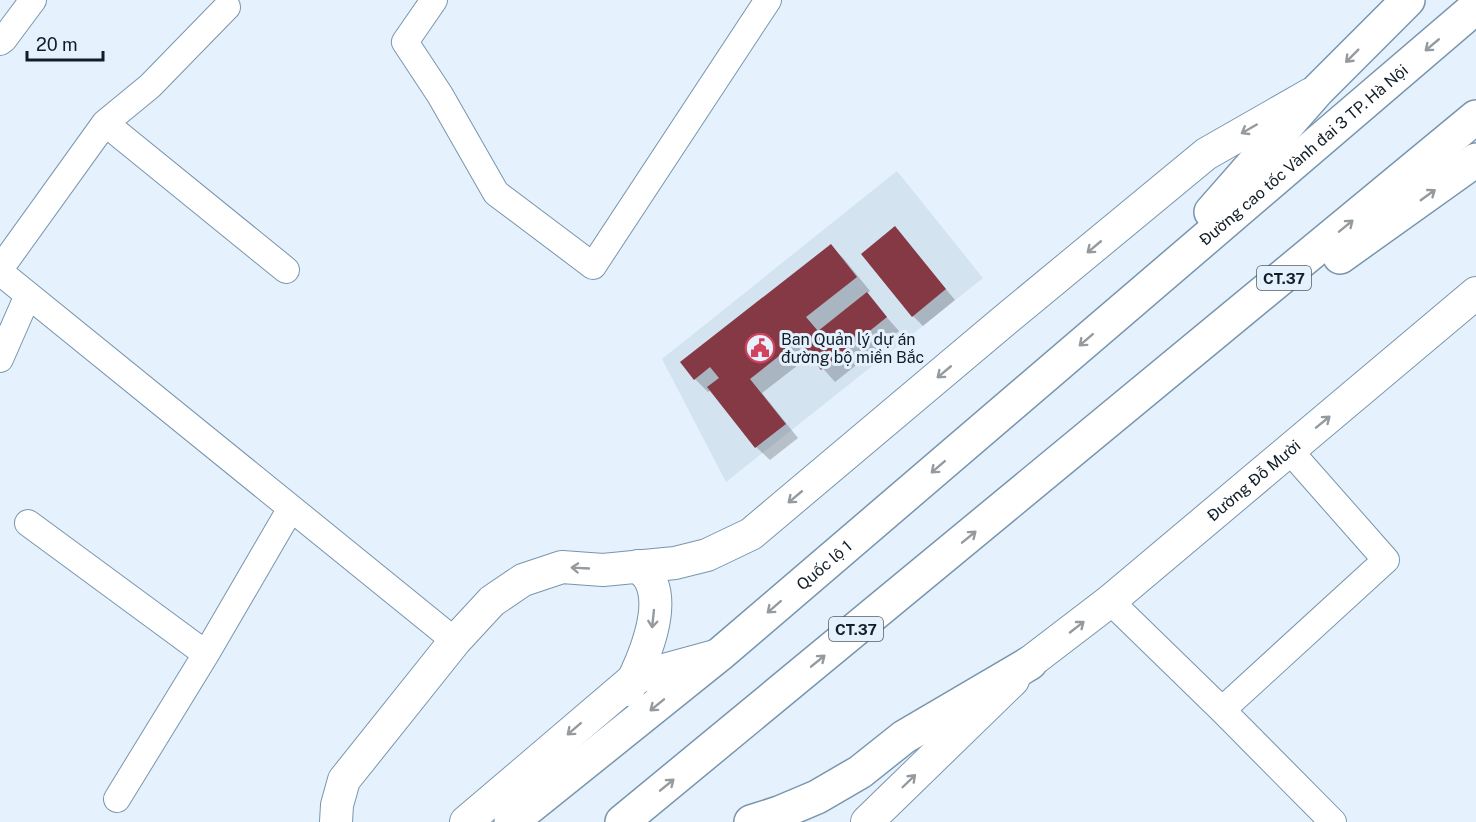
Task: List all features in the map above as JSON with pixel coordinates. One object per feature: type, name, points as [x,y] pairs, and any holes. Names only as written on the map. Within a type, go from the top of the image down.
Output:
[{"type":"highway","points":[[1131,302],[1318,90],[1408,0]]},
{"type":"highway","name":"Đường cao tốc Vành đai 3 TP. Hà Nội","points":[[1131,302],[1476,7]]},
{"type":"highway","name":"CT.37","points":[[622,822],[1476,117]]},
{"type":"highway","points":[[1090,437],[1476,160]]},
{"type":"highway","name":"Quốc lộ 1","points":[[512,822],[719,655],[1131,302]]},
{"type":"highway","points":[[751,822],[817,797],[861,772],[904,737],[1030,663]]},
{"type":"main road","points":[[336,822],[337,806],[344,780],[455,641],[492,601],[523,580],[562,567],[603,570],[675,563],[706,555],[751,534],[1206,154],[1318,90]]},
{"type":"main road","name":"Đường Đỗ Mười","points":[[1030,663],[1110,601],[1476,293]]},
{"type":"main road","points":[[596,754],[635,678],[652,631],[654,610],[651,583],[638,566]]},
{"type":"main road","points":[[466,822],[635,678],[719,655]]},
{"type":"main road","points":[[787,822],[823,807],[868,783],[926,737],[1030,663]]},
{"type":"main road","points":[[867,822],[1030,663]]},
{"type":"street","points":[[1,43],[33,0]]},
{"type":"street","points":[[434,0],[405,42],[440,95],[496,193],[593,266],[768,0]]},
{"type":"street","points":[[227,7],[150,86],[105,123],[0,271],[455,641]]},
{"type":"street","points":[[105,123],[286,270]]},
{"type":"street","points":[[0,359],[28,294]]},
{"type":"street","points":[[1222,710],[1386,560],[1289,450]]},
{"type":"street","points":[[117,799],[206,654],[291,508]]},
{"type":"street","points":[[28,523],[206,654]]},
{"type":"street","points":[[1110,601],[1333,822]]},
{"type":"shaded area","points":[[897,171],[983,278],[726,482],[662,359]]},
{"type":"building","points":[[895,226],[946,289],[912,317],[861,254]]},
{"type":"building","points":[[831,244],[857,277],[806,317],[818,331],[867,292],[887,317],[821,370],[798,341],[750,379],[786,424],[755,448],[707,387],[719,378],[710,367],[694,380],[680,362]]},
{"type":"place","name":"Ban Quản lý dự án đường bộ miền Bắc","points":[[760,348]]}]
